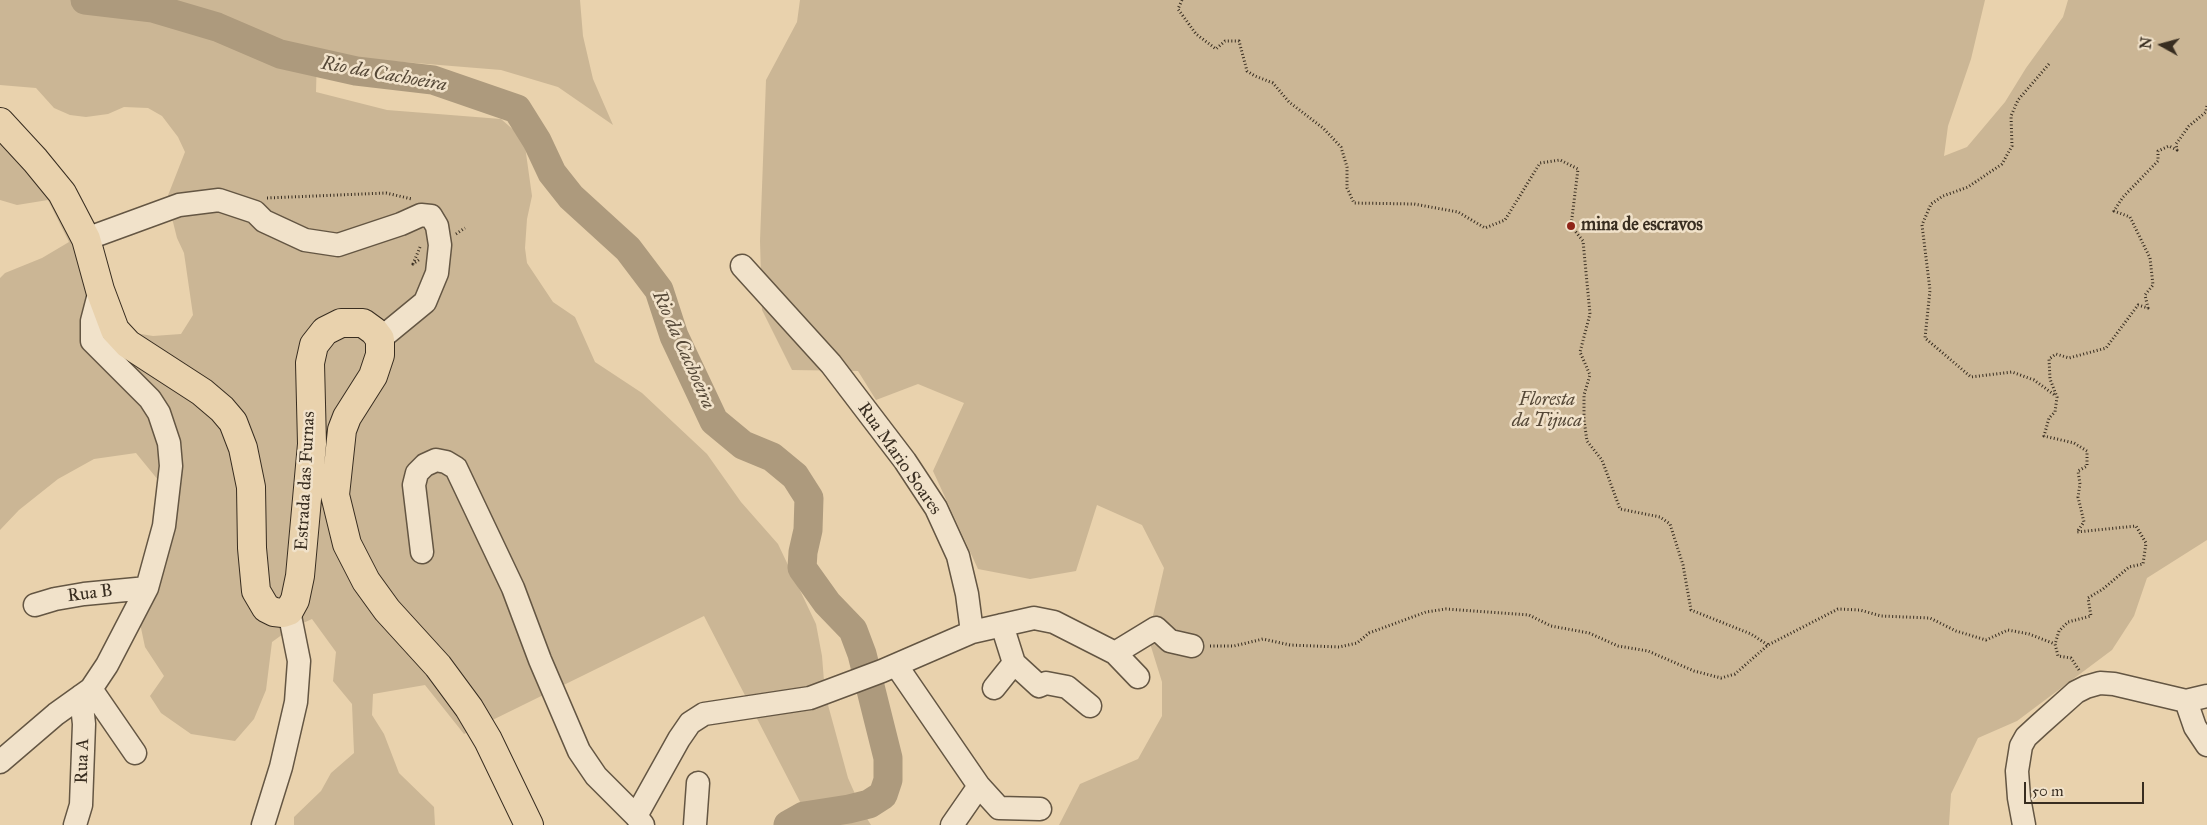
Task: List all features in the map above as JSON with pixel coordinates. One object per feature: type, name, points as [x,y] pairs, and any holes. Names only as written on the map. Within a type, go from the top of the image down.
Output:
[{"type":"main road","points":[[0,122],[62,193],[86,239],[100,290],[115,330],[122,339],[202,392],[222,409],[233,422],[243,448],[251,487],[252,548],[256,591],[266,608],[274,612],[283,613],[289,610]]},
{"type":"main road","name":"Estrada das Furnas","points":[[289,610],[295,600],[300,576],[312,444],[310,364],[314,345],[325,331],[341,323],[363,324],[374,330],[380,339],[380,355],[373,376],[347,417],[342,430],[335,495],[347,544],[366,581],[387,610],[438,666],[469,708],[488,740],[529,825]]},
{"type":"street","points":[[86,239],[179,205],[218,200],[255,212],[264,221],[305,240],[338,245],[401,224],[421,215],[431,216],[437,226],[440,245],[436,273],[425,302],[380,339]]},
{"type":"street","name":"Rua Mario Soares","points":[[742,266],[822,353],[905,461],[936,508],[958,556],[967,594],[972,632]]},
{"type":"street","points":[[0,762],[56,714],[86,692],[108,665],[147,588],[164,526],[171,466],[169,443],[159,413],[150,399],[92,341],[92,321],[100,290]]},
{"type":"street","points":[[422,552],[414,485],[417,474],[425,464],[436,460],[446,462],[456,468],[513,588],[540,660],[579,751],[596,776],[640,820],[679,739],[690,723],[704,714],[720,710],[794,702],[835,690],[972,632],[1034,618],[1054,622],[1115,654],[1138,676]]},
{"type":"street","name":"Rua B","points":[[35,605],[84,594],[147,588]]},
{"type":"street","points":[[263,825],[281,767],[296,702],[299,661],[289,610]]},
{"type":"street","points":[[1002,625],[1014,663],[1040,686],[1046,683],[1067,687],[1090,706]]},
{"type":"street","points":[[1115,654],[1156,628],[1170,641],[1192,646]]},
{"type":"street","points":[[994,688],[1014,663]]},
{"type":"street","points":[[889,668],[979,786],[999,808],[1040,809]]},
{"type":"street","points":[[2024,825],[2017,780],[2017,764],[2021,746],[2026,737],[2038,725],[2064,702],[2086,687],[2100,683],[2114,684],[2196,698],[2195,727],[2207,745]]},
{"type":"street","points":[[86,692],[135,753]]},
{"type":"street","name":"Rua A","points":[[75,825],[82,805],[86,692]]},
{"type":"street","points":[[695,825],[698,783]]},
{"type":"street","points":[[952,825],[979,786]]},
{"type":"path","points":[[1182,0],[1178,9],[1196,34],[1216,49],[1225,41],[1239,41],[1247,71],[1273,83],[1289,102],[1323,128],[1341,147],[1347,167],[1347,188],[1354,203],[1414,204],[1458,212],[1485,228],[1505,220],[1540,163],[1560,160],[1578,169],[1571,226],[1583,241],[1590,314],[1580,352],[1590,375],[1584,395],[1584,420],[1587,442],[1602,460],[1620,509],[1660,517],[1670,524],[1684,565],[1691,610],[1750,634],[1768,644]]},
{"type":"path","points":[[2049,64],[2018,100],[2011,116],[2012,146],[2002,164],[1968,187],[1943,196],[1931,204],[1922,225],[1930,290],[1925,338],[1971,377],[2012,372],[2034,380],[2057,397]]},
{"type":"path","points":[[2086,687],[2084,678],[2071,658],[2058,656],[2055,644],[2059,631],[2068,622],[2091,616],[2088,598],[2103,589],[2129,567],[2143,564],[2146,543],[2136,526],[2077,532],[2084,522],[2078,497],[2080,484],[2078,470],[2088,466],[2087,451],[2074,443],[2044,436],[2049,418],[2055,412],[2057,397],[2050,379],[2049,359],[2056,354],[2069,358],[2106,348],[2138,305],[2148,308],[2145,295],[2153,286],[2150,258],[2130,217],[2114,211],[2123,197],[2158,161],[2158,151],[2169,146],[2177,150],[2176,144],[2189,126],[2206,112],[2207,105]]},
{"type":"path","points":[[266,198],[386,193],[414,199]]},
{"type":"path","points":[[431,216],[414,264],[465,228]]},
{"type":"path","points":[[1192,646],[1234,646],[1263,639],[1290,646],[1339,647],[1357,643],[1369,633],[1426,612],[1446,609],[1529,615],[1551,626],[1589,634],[1618,646],[1648,651],[1694,672],[1721,678],[1735,674],[1768,644],[1838,609],[1860,610],[1881,616],[1930,618],[1956,631],[1986,640],[2008,630],[2029,634],[2055,644]]},
{"type":"green space","points":[[0,0],[580,0],[583,36],[593,79],[613,125],[558,87],[501,70],[317,55],[316,92],[387,110],[501,119],[524,139],[532,196],[527,219],[525,248],[527,263],[553,302],[575,317],[595,362],[642,393],[707,454],[741,502],[778,544],[816,624],[822,656],[825,694],[848,778],[871,825],[812,825],[704,616],[464,734],[425,685],[373,694],[372,715],[384,734],[399,773],[434,807],[435,825],[294,825],[294,817],[321,791],[331,773],[354,753],[352,704],[333,681],[336,652],[312,619],[290,629],[272,642],[266,690],[254,719],[235,741],[191,734],[161,713],[150,696],[164,676],[145,647],[137,609],[137,579],[151,562],[163,486],[136,453],[94,459],[58,479],[19,510],[0,530],[0,278],[5,273],[42,258],[69,242],[48,200],[17,205],[0,200],[0,110],[45,148],[77,189],[98,229],[113,298],[129,332],[153,336],[181,334],[193,315],[184,253],[177,238],[167,198],[185,152],[178,137],[162,116],[148,108],[124,107],[108,114],[86,117],[70,115],[54,108],[36,88],[0,85]]},
{"type":"green space","name":"Floresta da Tijuca","points":[[800,0],[1985,0],[1971,59],[1948,126],[1944,156],[1967,147],[2005,102],[2026,68],[2063,17],[2068,0],[2207,0],[2207,540],[2147,578],[2134,616],[2112,650],[2017,721],[1978,738],[1951,794],[1949,825],[1059,825],[1080,784],[1138,759],[1162,716],[1162,682],[1148,637],[1164,568],[1142,525],[1097,505],[1076,571],[1030,579],[978,569],[933,471],[964,403],[918,384],[876,400],[858,371],[792,370],[762,310],[760,241],[766,80],[797,22]]},
{"type":"waterway","name":"Rio da Cachoeira","points":[[85,0],[153,8],[217,27],[280,54],[356,71],[433,80],[517,109],[537,141],[552,173],[571,197],[628,249],[659,290],[674,336],[714,421],[743,445],[772,457],[795,476],[809,498],[808,530],[803,552],[802,568],[827,603],[853,630],[862,654],[888,758],[888,780],[883,795],[869,804],[804,816],[788,825]]},
{"type":"place","name":"mina de escravos","points":[[1571,226]]}]
